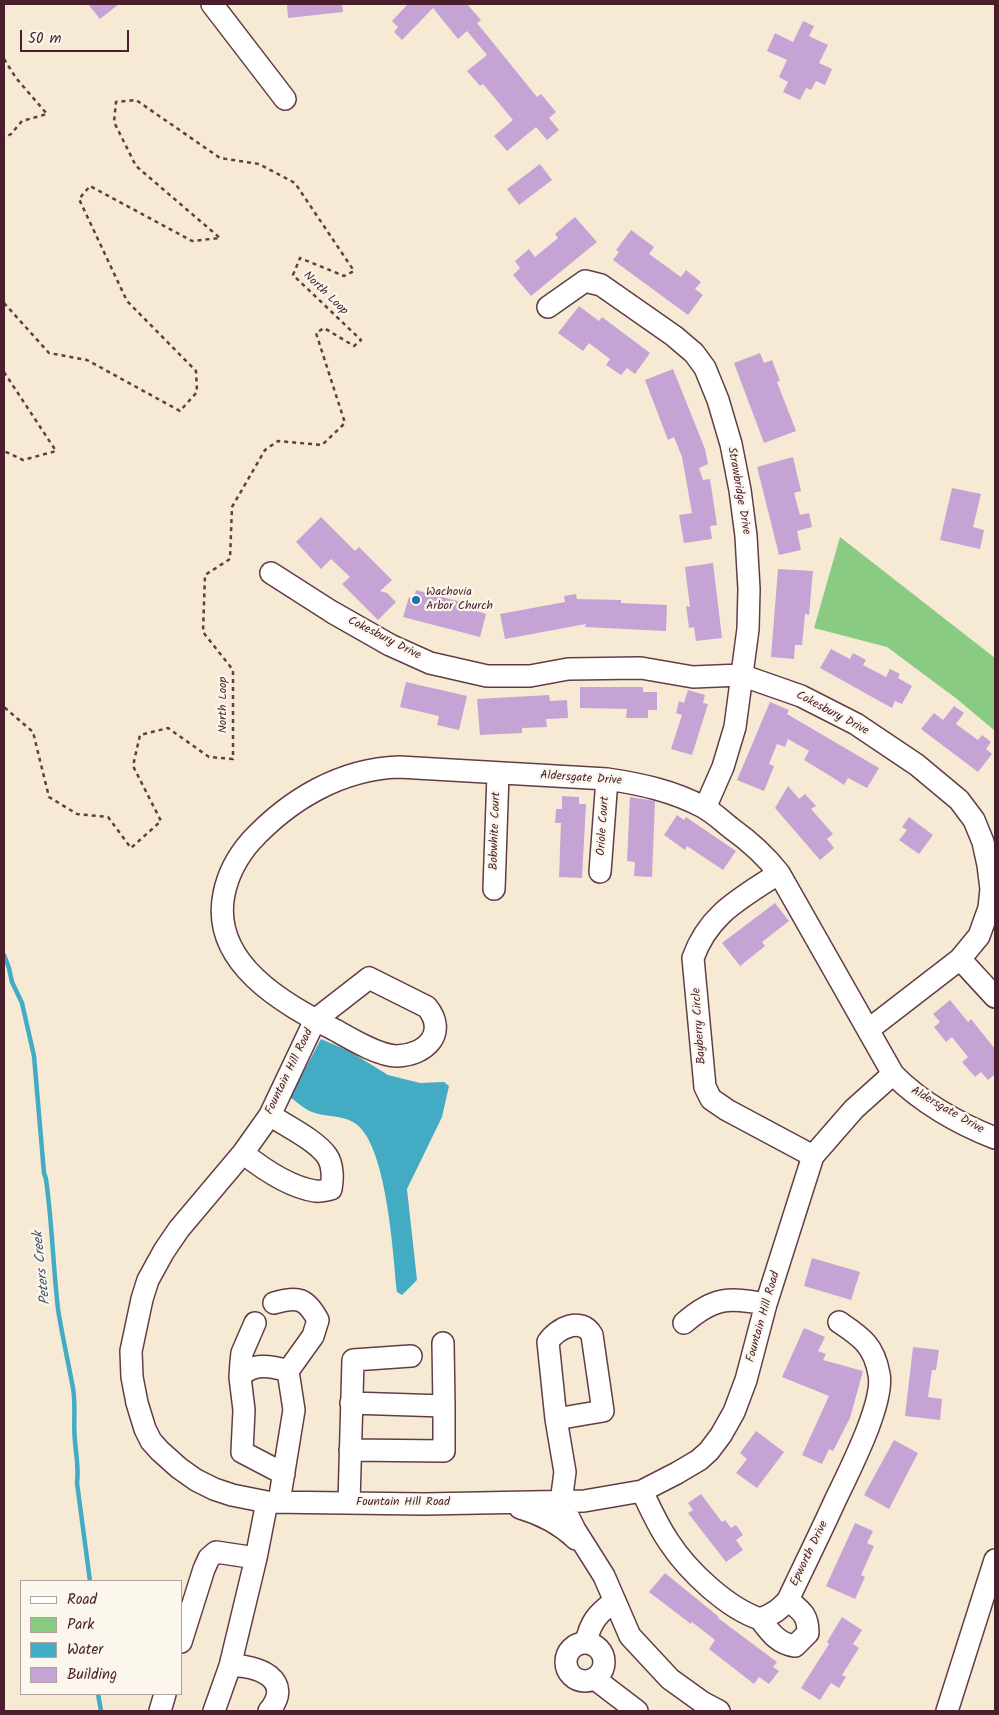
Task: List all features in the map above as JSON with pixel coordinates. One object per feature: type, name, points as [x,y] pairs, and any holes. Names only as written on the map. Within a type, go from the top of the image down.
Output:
[{"type":"street","points":[[212,4],[285,99]]},
{"type":"street","name":"Strawbridge Drive","points":[[548,308],[585,281],[601,285],[674,336],[694,353],[705,368],[718,400],[731,444],[740,490],[746,536],[749,589],[748,629],[735,727],[722,767],[705,808]]},
{"type":"street","name":"Cokesbury Drive","points":[[271,573],[332,612],[390,645],[430,663],[487,676],[530,676],[568,669],[641,668],[693,677],[741,675],[801,696],[856,724],[917,765],[959,800],[974,820],[988,865],[991,889],[989,923],[960,959],[868,1030]]},
{"type":"street","name":"Aldersgate Drive","points":[[315,1020],[369,978],[427,1008],[434,1016],[435,1027],[433,1038],[418,1053],[396,1056],[384,1054],[315,1020],[281,999],[260,983],[234,954],[226,935],[222,915],[222,902],[226,883],[234,864],[250,843],[288,806],[341,778],[379,768],[399,767],[607,779],[648,786],[672,793],[705,808],[748,841],[769,860],[779,873],[893,1074],[909,1090],[935,1107],[982,1133],[995,1138]]},
{"type":"street","name":"Bobwhite Court","points":[[494,889],[498,774]]},
{"type":"street","name":"Oriole Court","points":[[600,872],[607,779]]},
{"type":"street","name":"Bayberry Circle","points":[[779,873],[723,910],[708,927],[698,943],[693,958],[705,1087],[712,1099],[727,1110],[813,1156]]},
{"type":"street","points":[[960,959],[995,997]]},
{"type":"street","name":"Fountain Hill Road","points":[[315,1020],[270,1115],[242,1153],[179,1229],[164,1251],[148,1280],[135,1324],[131,1351],[132,1377],[137,1403],[145,1429],[151,1441],[160,1451],[180,1468],[214,1489],[232,1495],[273,1502],[503,1503],[584,1501],[642,1491],[699,1460],[721,1435],[734,1412],[746,1380],[766,1304],[813,1156],[854,1109],[893,1074]]},
{"type":"street","points":[[242,1153],[264,1170],[295,1185],[316,1191],[331,1189],[333,1177],[328,1157],[316,1145],[270,1115]]},
{"type":"street","points":[[219,1709],[256,1558],[273,1502],[284,1474],[294,1410],[288,1371],[313,1336],[318,1320],[311,1308],[302,1301],[289,1298],[274,1303]]},
{"type":"street","points":[[684,1323],[696,1312],[727,1299],[740,1299],[766,1304]]},
{"type":"street","name":"Epworth Drive","points":[[760,1619],[773,1614],[788,1600],[851,1467],[869,1425],[880,1388],[879,1374],[867,1343],[838,1322]]},
{"type":"street","points":[[255,1323],[242,1353],[240,1377],[244,1410],[242,1452],[284,1474]]},
{"type":"street","points":[[350,1450],[444,1451],[443,1343]]},
{"type":"street","points":[[349,1503],[352,1360],[411,1356]]},
{"type":"street","points":[[240,1377],[253,1367],[277,1367],[288,1371]]},
{"type":"street","points":[[351,1403],[444,1406]]},
{"type":"street","points":[[556,1419],[565,1472],[560,1502],[604,1576],[630,1636],[670,1679],[706,1708]]},
{"type":"street","points":[[642,1491],[656,1521],[670,1544],[705,1583],[731,1604],[748,1615],[760,1619],[773,1636],[784,1644],[795,1646],[808,1633],[808,1621],[801,1611],[788,1600]]},
{"type":"street","points":[[503,1503],[539,1514],[568,1531],[585,1546]]},
{"type":"street","points":[[182,1639],[209,1558],[216,1552],[256,1558]]},
{"type":"street","points":[[947,1711],[995,1560]]},
{"type":"street","points":[[586,1643],[589,1629],[600,1612],[616,1601]]},
{"type":"street","points":[[586,1643],[598,1647],[604,1657],[603,1670],[595,1679],[583,1682],[571,1676],[566,1664],[569,1651],[580,1644],[586,1643]]},
{"type":"street","points":[[230,1666],[240,1665],[270,1675],[276,1683],[277,1695],[269,1711]]},
{"type":"street","points":[[595,1679],[637,1711]]},
{"type":"street","points":[[160,1711],[165,1695]]},
{"type":"path","points":[[4,59],[16,78],[47,114],[22,121],[11,134],[4,138]]},
{"type":"path","name":"North Loop","points":[[4,303],[49,353],[87,360],[180,411],[197,392],[196,371],[126,302],[79,199],[90,186],[192,241],[220,238],[136,166],[114,122],[116,102],[136,100],[220,158],[259,164],[295,183],[354,271],[344,276],[300,258],[293,275],[361,340],[354,346],[324,328],[316,333],[346,423],[322,445],[278,442],[265,450],[232,507],[230,559],[205,575],[204,632],[233,670],[233,759],[208,756],[168,728],[140,735],[133,766],[160,821],[131,848],[108,817],[77,814],[49,797],[33,732],[4,707]]},
{"type":"path","points":[[4,372],[56,451],[23,460],[4,451]]},
{"type":"green space","points":[[840,537],[995,658],[995,731],[957,699],[887,647],[814,628]]},
{"type":"water","points":[[321,1039],[349,1051],[388,1075],[420,1083],[444,1082],[449,1086],[442,1117],[407,1189],[417,1280],[402,1295],[397,1292],[390,1227],[381,1174],[374,1151],[364,1133],[353,1122],[343,1118],[312,1112],[290,1097]]},
{"type":"building","points":[[88,4],[119,4],[100,19]]},
{"type":"building","points":[[287,4],[342,4],[343,12],[288,18]]},
{"type":"building","points":[[408,4],[467,4],[481,20],[477,23],[537,97],[541,94],[556,112],[549,118],[559,130],[547,140],[536,127],[507,151],[494,136],[513,120],[483,84],[480,86],[467,71],[487,55],[467,31],[458,39],[433,8],[402,40],[394,32],[398,27],[392,21]]},
{"type":"building","points":[[803,21],[814,26],[809,36],[828,45],[819,63],[832,69],[825,85],[816,81],[811,90],[806,88],[800,100],[783,92],[788,82],[779,77],[787,60],[767,51],[775,33],[793,42]]},
{"type":"building","points":[[540,164],[552,180],[519,205],[507,189]]},
{"type":"building","points":[[575,217],[597,242],[531,296],[513,275],[520,268],[515,261],[529,249],[535,257],[558,238],[555,234]]},
{"type":"building","points":[[631,230],[654,247],[649,254],[681,277],[686,270],[701,282],[695,289],[703,295],[688,315],[613,260],[619,252],[616,250]]},
{"type":"building","points":[[579,306],[599,321],[602,317],[650,353],[635,374],[627,368],[621,375],[606,365],[610,359],[589,343],[583,351],[558,333]]},
{"type":"building","points":[[760,353],[764,363],[772,360],[780,381],[777,382],[796,431],[764,443],[734,363]]},
{"type":"building","points":[[673,369],[705,449],[708,464],[699,468],[703,480],[710,479],[717,525],[710,526],[712,539],[684,543],[679,515],[692,513],[682,457],[674,437],[668,440],[645,380]]},
{"type":"building","points":[[793,457],[801,491],[794,493],[800,515],[809,513],[812,527],[797,531],[801,550],[779,555],[757,467]]},
{"type":"building","points":[[952,488],[981,494],[973,527],[984,530],[980,549],[940,540]]},
{"type":"building","points":[[321,517],[355,551],[359,547],[392,580],[380,591],[387,593],[396,602],[378,620],[342,584],[350,577],[331,559],[321,569],[296,542]]},
{"type":"building","points":[[713,563],[722,638],[696,641],[694,627],[689,628],[686,606],[690,607],[685,567]]},
{"type":"building","points":[[778,569],[813,571],[809,615],[805,614],[802,645],[795,645],[794,659],[771,657]]},
{"type":"building","points":[[416,590],[461,602],[462,599],[475,602],[473,610],[486,614],[480,637],[403,617],[409,597],[413,600]]},
{"type":"building","points":[[576,594],[577,599],[621,600],[621,603],[667,605],[666,631],[585,627],[586,624],[505,639],[500,614],[565,602],[564,596]]},
{"type":"building","points":[[831,649],[850,659],[853,653],[866,660],[863,665],[886,677],[890,669],[900,674],[898,678],[912,686],[902,704],[895,701],[892,708],[820,668]]},
{"type":"building","points":[[406,682],[467,696],[459,730],[437,725],[439,716],[400,707]]},
{"type":"building","points":[[580,687],[643,687],[643,692],[657,692],[657,710],[648,710],[648,718],[626,718],[627,709],[580,708]]},
{"type":"building","points":[[688,690],[705,695],[703,703],[708,704],[692,755],[671,749],[682,715],[676,713],[679,701],[684,703]]},
{"type":"building","points":[[549,695],[550,701],[567,700],[568,718],[546,719],[547,727],[522,728],[522,733],[480,735],[477,699]]},
{"type":"building","points":[[770,702],[789,710],[787,714],[879,768],[867,788],[848,778],[844,785],[804,760],[809,751],[788,739],[785,747],[777,744],[769,764],[774,766],[764,791],[737,780]]},
{"type":"building","points":[[954,706],[964,713],[956,724],[978,740],[982,735],[991,742],[986,749],[992,754],[978,772],[921,729],[934,713],[943,720]]},
{"type":"building","points":[[788,786],[799,799],[805,794],[816,806],[811,809],[833,834],[827,839],[834,848],[820,860],[775,808]]},
{"type":"building","points":[[562,796],[579,797],[579,804],[586,804],[582,878],[559,877],[561,823],[555,823],[556,809],[562,809]]},
{"type":"building","points":[[630,797],[655,801],[652,877],[634,876],[635,862],[627,861]]},
{"type":"building","points":[[677,815],[684,820],[686,817],[736,851],[723,870],[687,846],[685,850],[664,835]]},
{"type":"building","points":[[909,817],[933,835],[919,854],[899,840],[907,830],[902,827]]},
{"type":"building","points":[[775,903],[789,921],[762,942],[765,946],[740,966],[722,943]]},
{"type":"building","points":[[950,1000],[968,1022],[971,1019],[995,1049],[995,1074],[988,1080],[981,1072],[975,1077],[962,1062],[968,1057],[952,1037],[946,1042],[934,1027],[940,1022],[933,1014]]},
{"type":"building","points":[[812,1258],[860,1272],[851,1300],[804,1286]]},
{"type":"building","points":[[804,1328],[825,1337],[818,1351],[826,1354],[823,1360],[863,1371],[850,1418],[833,1451],[829,1449],[822,1464],[802,1455],[829,1396],[782,1377]]},
{"type":"building","points":[[913,1347],[939,1350],[936,1370],[932,1370],[928,1397],[942,1399],[940,1420],[905,1416]]},
{"type":"building","points":[[756,1431],[784,1452],[757,1488],[736,1473],[747,1459],[740,1453]]},
{"type":"building","points":[[894,1440],[918,1453],[889,1509],[864,1495]]},
{"type":"building","points":[[701,1494],[722,1522],[725,1520],[731,1528],[736,1525],[743,1535],[736,1540],[743,1550],[726,1562],[688,1513],[693,1510],[688,1503]]},
{"type":"building","points":[[855,1523],[873,1531],[867,1543],[874,1546],[861,1575],[865,1577],[855,1599],[826,1586]]},
{"type":"building","points":[[665,1573],[718,1618],[777,1662],[773,1667],[779,1671],[769,1684],[759,1677],[754,1684],[709,1649],[715,1640],[649,1592]]},
{"type":"building","points":[[842,1617],[862,1630],[853,1644],[859,1648],[842,1675],[846,1677],[839,1688],[831,1683],[820,1700],[801,1688],[829,1644],[827,1642]]},
{"type":"waterway","name":"Peters Creek","points":[[4,955],[12,982],[22,1003],[34,1056],[58,1309],[74,1394],[74,1435],[78,1467],[77,1483],[90,1580]]},
{"type":"waterway","name":"Peters Creek","points":[[98,1695],[101,1711]]},
{"type":"place","name":"Wachovia Arbor Church","points":[[416,600]]}]
